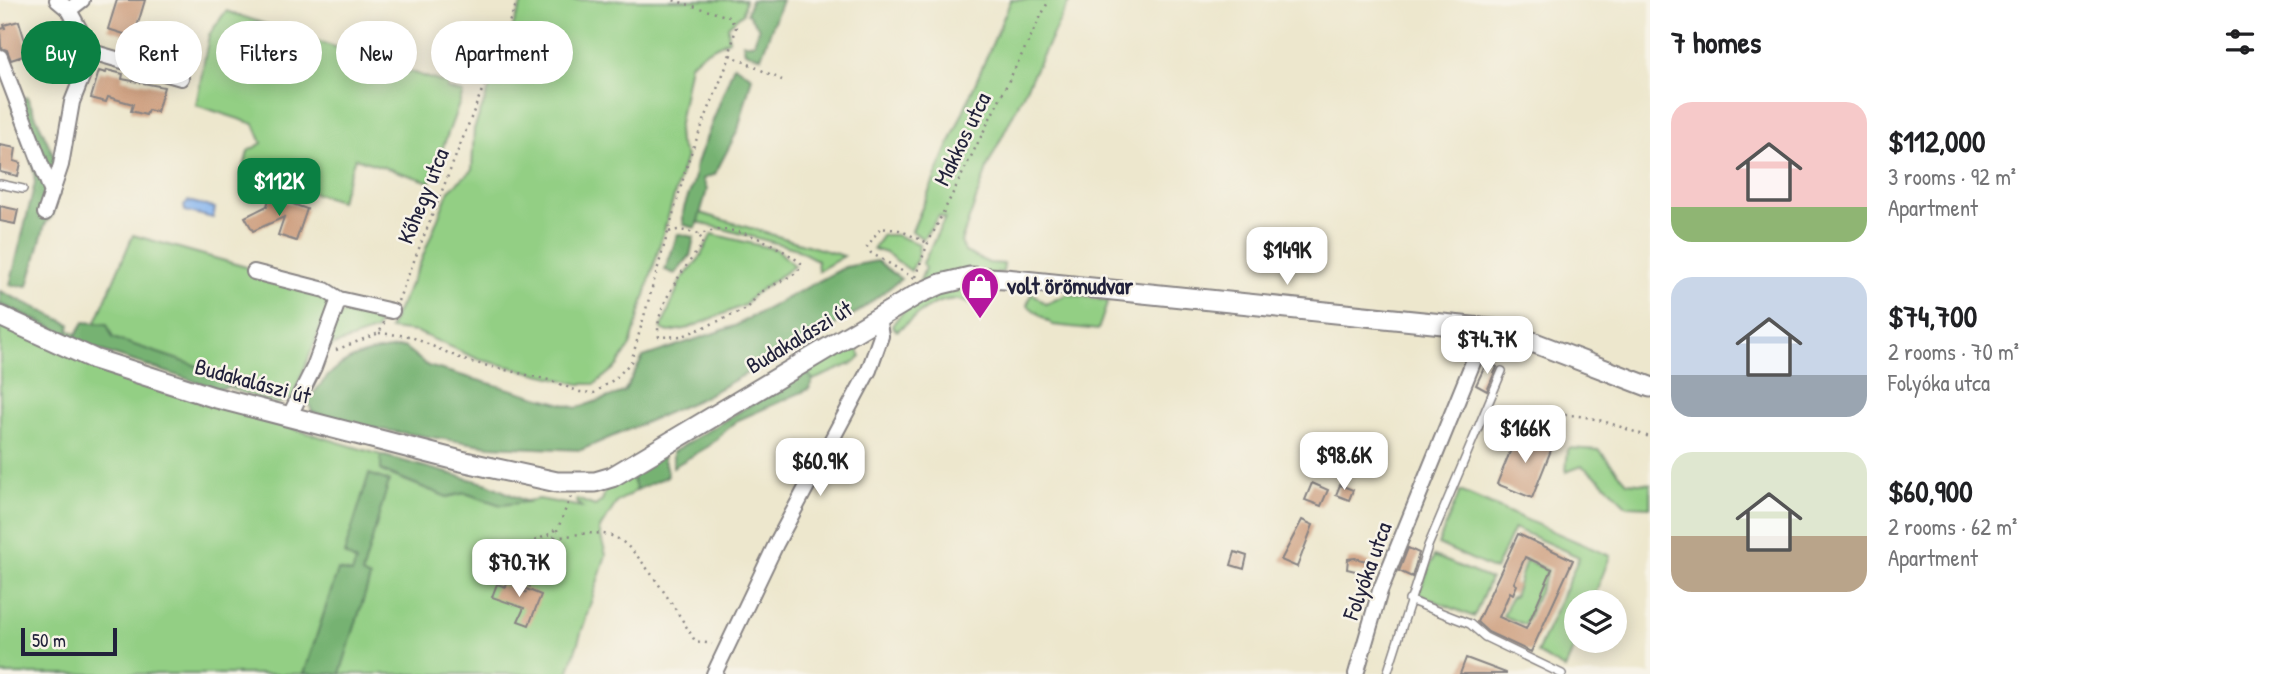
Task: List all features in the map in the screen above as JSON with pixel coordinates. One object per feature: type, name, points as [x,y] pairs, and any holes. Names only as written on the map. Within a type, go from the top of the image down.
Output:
[{"type":"main road","name":"Budakalászi út","points":[[0,316],[94,359],[214,397],[461,461],[575,483],[612,477],[878,317],[916,286],[941,284],[970,277],[1501,330],[1650,387]]},
{"type":"street","points":[[57,0],[69,10],[75,21]]},
{"type":"street","points":[[69,10],[82,0]]},
{"type":"street","points":[[0,57],[52,192]]},
{"type":"street","points":[[45,214],[61,165],[72,102],[79,84]]},
{"type":"street","points":[[254,272],[325,290],[339,299],[391,311]]},
{"type":"street","points":[[289,417],[314,367],[339,299]]},
{"type":"street","points":[[714,674],[782,533],[869,370],[881,336],[878,317]]},
{"type":"street","name":"Folyóka utca","points":[[1356,674],[1380,591],[1478,350],[1483,329]]},
{"type":"lane","points":[[0,184],[23,190]]},
{"type":"lane","points":[[1387,674],[1428,546],[1502,371]]},
{"type":"lane","points":[[1409,600],[1469,624],[1485,637],[1562,674]]},
{"type":"path","name":"Kőhegy utca","points":[[379,333],[391,311],[518,0]]},
{"type":"path","points":[[314,367],[340,347],[379,333],[409,336],[467,361],[594,393],[616,378],[631,362],[689,158],[730,55],[736,27],[729,17],[673,0]]},
{"type":"path","name":"Makkos utca","points":[[916,286],[928,243],[1049,0]]},
{"type":"path","points":[[730,55],[782,80]]},
{"type":"path","points":[[669,232],[679,228],[697,234],[703,240],[669,295],[657,328],[659,337],[683,337],[747,309],[759,293],[798,272],[802,263],[779,247],[750,236],[718,230],[697,234]]},
{"type":"path","points":[[916,286],[871,253],[867,247],[869,240],[880,228],[899,230],[928,243]]},
{"type":"path","points":[[1551,417],[1562,414],[1650,436]]},
{"type":"path","points":[[525,593],[541,570],[575,483]]},
{"type":"path","points":[[486,569],[519,547],[550,534],[561,524]]},
{"type":"path","points":[[555,538],[588,533],[619,539],[676,609],[695,641],[727,648]]},
{"type":"green space","points":[[523,0],[745,0],[743,13],[728,26],[729,40],[703,53],[690,64],[678,129],[679,143],[686,156],[630,346],[617,366],[595,384],[579,384],[478,359],[417,332],[389,329],[419,266],[449,190],[472,170],[474,129],[491,84],[573,84],[573,21],[515,21]]},
{"type":"green space","points":[[751,0],[782,0],[761,57],[745,52],[743,43],[754,43],[759,28],[747,13]]},
{"type":"green space","points":[[1011,0],[1070,0],[989,163],[961,242],[965,252],[989,263],[1004,264],[1003,272],[922,283],[920,281],[925,268],[923,263],[945,218],[939,216],[923,239],[912,231]]},
{"type":"green space","points":[[226,11],[256,21],[219,21]]},
{"type":"green space","points":[[216,25],[216,84],[322,84],[322,43],[336,47],[336,84],[417,84],[417,74],[431,79],[431,84],[447,84],[447,89],[463,93],[430,182],[355,158],[340,201],[243,172],[248,151],[262,143],[254,124],[196,105],[209,35]]},
{"type":"green space","points":[[734,65],[752,77],[738,130],[715,174],[703,179],[707,190],[696,228],[684,225],[683,211],[693,183],[695,168]]},
{"type":"green space","points":[[27,97],[58,165],[53,215],[45,224],[28,286],[10,285],[35,183],[33,166],[11,103]]},
{"type":"green space","points":[[700,213],[844,256],[818,271],[817,260],[794,248],[697,222]]},
{"type":"green space","points":[[678,234],[694,237],[690,256],[675,274],[665,270]]},
{"type":"green space","points":[[712,234],[778,250],[794,266],[753,295],[745,305],[689,328],[669,332],[661,329],[681,280],[699,259]]},
{"type":"green space","points":[[133,235],[246,267],[254,276],[329,296],[331,302],[292,399],[277,404],[243,393],[92,331]]},
{"type":"green space","points":[[883,235],[896,235],[919,244],[918,257],[911,271],[886,253],[873,249]]},
{"type":"green space","points":[[877,261],[901,279],[858,312],[702,398],[581,450],[490,446],[364,427],[312,412],[308,401],[329,375],[348,360],[371,352],[404,347],[428,366],[577,408],[624,392],[643,357],[735,326],[845,267]]},
{"type":"green space","points":[[986,287],[992,290],[991,294],[971,305],[951,300],[941,302],[923,311],[897,331],[892,326],[909,307],[933,296]]},
{"type":"green space","points":[[0,291],[70,324],[68,334],[0,304]]},
{"type":"green space","points":[[1032,293],[1046,304],[1068,294],[1108,301],[1098,330],[1053,325],[1027,305]]},
{"type":"green space","points":[[0,298],[81,336],[95,369],[381,455],[381,471],[447,497],[465,493],[501,505],[539,499],[582,507],[576,502],[577,499],[595,506],[602,501],[606,488],[631,475],[637,490],[617,502],[599,530],[606,555],[568,674],[0,674]]},
{"type":"green space","points":[[347,309],[380,314],[377,330],[334,345],[324,352],[336,320]]},
{"type":"green space","points":[[84,322],[107,324],[113,338],[212,371],[234,375],[234,386],[218,389],[93,348],[75,337]]},
{"type":"green space","points":[[857,348],[861,356],[856,362],[813,380],[806,371]]},
{"type":"green space","points":[[806,371],[813,380],[809,389],[736,421],[709,446],[673,467],[673,452]]},
{"type":"green space","points":[[1568,448],[1599,450],[1627,482],[1650,484],[1650,507],[1627,506],[1600,479],[1582,466],[1566,472]]},
{"type":"green space","points":[[381,455],[488,484],[527,502],[501,505],[465,493],[447,497],[381,470]]},
{"type":"green space","points":[[663,456],[668,476],[637,490],[631,475]]},
{"type":"green space","points":[[369,474],[389,481],[362,574],[370,578],[340,674],[304,674],[338,570],[352,573],[356,562],[344,554]]},
{"type":"green space","points":[[1460,491],[1610,556],[1597,590],[1565,590],[1579,557],[1514,528],[1495,570],[1438,544]]},
{"type":"green space","points":[[1434,556],[1490,579],[1474,617],[1418,594]]},
{"type":"green space","points":[[1526,560],[1548,570],[1525,625],[1503,616],[1511,597],[1514,597]]},
{"type":"green space","points":[[1564,591],[1564,653],[1572,653],[1565,669],[1537,653]]},
{"type":"water","points":[[188,201],[215,208],[213,218],[185,211],[184,205]]},
{"type":"building","points":[[117,0],[145,0],[139,21],[115,21],[115,31],[108,29]]},
{"type":"building","points":[[19,21],[21,57],[11,60],[7,50],[1,48],[0,29],[5,28],[4,25]]},
{"type":"building","points":[[107,70],[115,72],[115,84],[164,87],[157,112],[148,110],[146,115],[131,111],[133,104],[108,97],[106,102],[91,98],[95,84],[101,84],[101,72],[106,73]]},
{"type":"building","points":[[0,145],[16,148],[14,161],[21,163],[18,176],[0,172]]},
{"type":"building","points":[[270,196],[307,209],[296,241],[278,235],[284,217],[253,231],[245,217],[267,206]]},
{"type":"building","points":[[0,206],[18,210],[15,224],[0,221]]},
{"type":"building","points":[[1487,362],[1497,367],[1487,391],[1476,385]]},
{"type":"building","points":[[1518,432],[1553,445],[1532,498],[1497,484]]},
{"type":"building","points":[[1346,442],[1364,450],[1360,459],[1369,463],[1364,473],[1336,463]]},
{"type":"building","points":[[1312,483],[1328,490],[1321,506],[1305,500]]},
{"type":"building","points":[[1340,485],[1353,490],[1349,500],[1336,495]]},
{"type":"building","points":[[1302,520],[1313,525],[1297,567],[1281,560]]},
{"type":"building","points":[[1518,534],[1573,560],[1531,652],[1488,632],[1477,622]],"holes":[[[1525,557],[1552,569],[1526,629],[1499,617],[1510,592],[1513,594],[1517,585],[1514,583]]]},
{"type":"building","points":[[1408,548],[1419,553],[1412,577],[1399,571]]},
{"type":"building","points":[[1235,552],[1247,556],[1244,569],[1231,565]]},
{"type":"building","points":[[1348,559],[1370,562],[1368,574],[1347,569]]},
{"type":"building","points":[[507,581],[541,595],[529,625],[518,621],[524,608],[492,597],[497,584],[506,587]]},
{"type":"building","points":[[1466,658],[1506,673],[1506,674],[1460,674]]},
{"type":"place","name":"volt örömudvar","points":[[980,320]]}]
